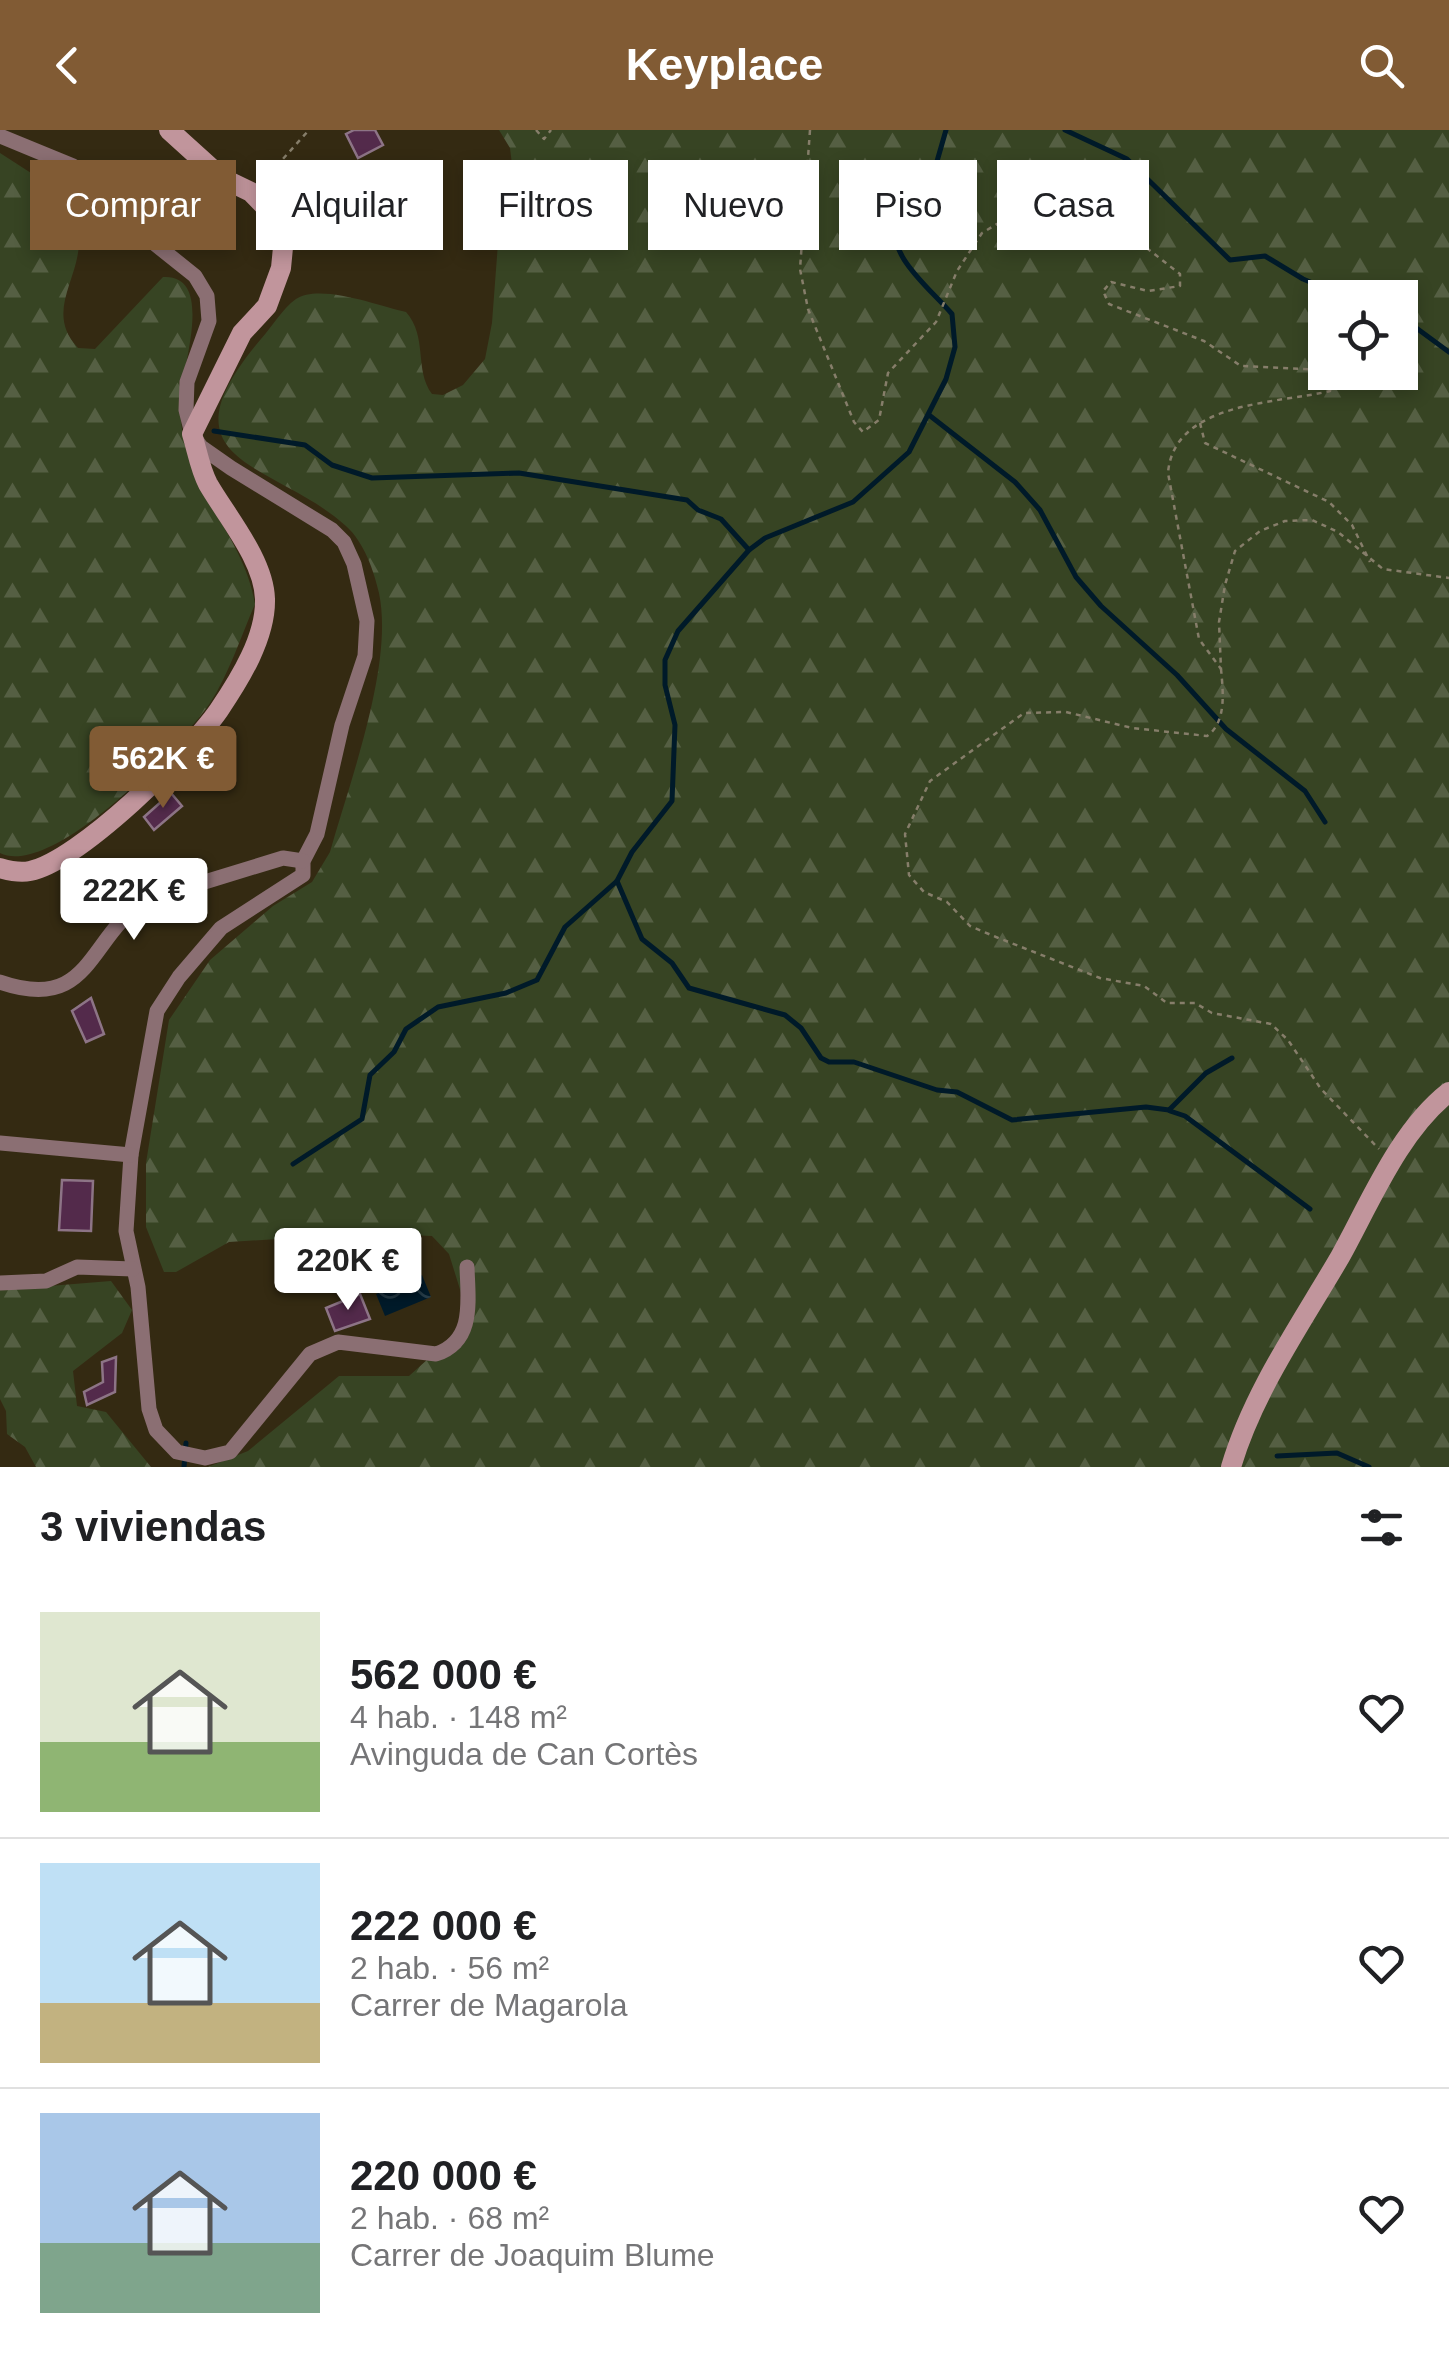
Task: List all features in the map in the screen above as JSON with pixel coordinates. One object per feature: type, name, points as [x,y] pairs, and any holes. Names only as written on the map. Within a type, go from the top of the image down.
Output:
[{"type":"street","points":[[170,130],[222,178],[251,192],[285,227],[282,268],[267,306],[242,332],[192,434]]},
{"type":"street","points":[[0,136],[73,166],[140,232],[195,276],[207,296],[209,320],[187,382],[186,410],[206,479],[261,577],[265,598],[256,645],[219,710],[162,772],[103,826],[42,867],[27,872],[0,868]]},
{"type":"street","points":[[192,434],[202,447],[231,468],[338,536],[360,582],[367,621],[365,656],[342,725],[317,834],[303,861],[300,879],[234,916],[196,955],[163,1000],[148,1045],[131,1154],[126,1230],[138,1286],[152,1421],[162,1439],[177,1452],[205,1458],[230,1452],[310,1354],[323,1344],[338,1342],[436,1354],[446,1350],[468,1318],[467,1267]]},
{"type":"street","points":[[0,982],[25,990],[63,985],[84,971],[129,912],[146,900],[284,858],[303,861]]},
{"type":"street","points":[[1232,1467],[1248,1419],[1394,1162],[1422,1116],[1449,1092]]},
{"type":"street","points":[[0,1143],[131,1154]]},
{"type":"street","points":[[0,1282],[46,1280],[77,1266],[132,1270]]},
{"type":"path","points":[[251,192],[309,130]]},
{"type":"path","points":[[536,130],[544,139],[551,130]]},
{"type":"path","points":[[810,130],[801,208],[800,269],[808,309],[854,422],[864,432],[879,420],[888,373],[936,322],[957,271],[982,233],[1044,204],[1074,201],[1106,217],[1180,274],[1180,286],[1167,292],[1111,282],[1103,291],[1110,304],[1204,342],[1241,366],[1308,370]]},
{"type":"path","points":[[1222,669],[1199,639],[1168,473],[1170,456],[1188,430],[1200,422],[1280,398],[1330,390]]},
{"type":"path","points":[[1200,422],[1205,442],[1329,502],[1352,525],[1371,563]]},
{"type":"path","points":[[1394,1162],[1320,1089],[1288,1040],[1270,1024],[1212,1013],[1194,1003],[1167,1002],[1144,986],[1100,978],[970,926],[909,875],[904,834],[930,781],[1024,713],[1066,712],[1132,728],[1207,736],[1216,730],[1224,702],[1219,622],[1225,585],[1235,551],[1260,531],[1285,521],[1312,520],[1338,532],[1371,563],[1400,573],[1449,578]]},
{"type":"green space","points":[[499,130],[1449,130],[1449,1467],[208,1467],[248,1451],[339,1376],[409,1376],[457,1333],[463,1299],[449,1254],[432,1236],[409,1235],[374,1245],[325,1241],[301,1245],[278,1239],[229,1242],[176,1272],[164,1272],[146,1227],[146,1163],[169,1020],[210,960],[273,906],[312,882],[330,852],[368,722],[380,653],[379,593],[358,540],[317,504],[236,455],[222,436],[219,412],[231,381],[296,299],[334,294],[406,312],[417,332],[427,385],[432,394],[443,395],[463,385],[485,359],[498,250],[628,250],[628,160],[512,160],[510,148]]},
{"type":"green space","points":[[0,153],[30,172],[30,250],[78,250],[64,322],[78,348],[95,349],[163,277],[179,280],[189,292],[192,328],[181,390],[183,435],[201,486],[238,553],[255,604],[210,703],[145,775],[82,828],[51,846],[23,856],[0,853]]},
{"type":"green space","points":[[111,1281],[132,1310],[122,1333],[73,1371],[77,1406],[106,1412],[151,1467],[36,1467],[25,1447],[7,1434],[6,1411],[0,1399],[0,1290]]},
{"type":"water","points":[[422,1275],[431,1297],[385,1316],[376,1294]]},
{"type":"building","points":[[375,130],[383,145],[358,158],[346,134]]},
{"type":"building","points":[[171,793],[182,806],[154,830],[144,817]]},
{"type":"building","points":[[91,998],[104,1034],[86,1042],[72,1011]]},
{"type":"building","points":[[62,1180],[93,1181],[91,1231],[59,1230]]},
{"type":"building","points":[[360,1294],[370,1319],[335,1331],[326,1308]]},
{"type":"building","points":[[116,1357],[115,1392],[87,1405],[84,1392],[103,1382],[102,1362]]},
{"type":"waterway","points":[[293,1164],[362,1119],[370,1075],[394,1052],[406,1029],[438,1007],[506,993],[537,980],[565,927],[617,881],[632,852],[672,801],[675,725],[665,685],[665,660],[678,631],[749,550],[765,538],[853,502],[909,452],[946,379],[955,347],[952,314],[903,258],[893,231],[894,216],[927,196],[946,130]]},
{"type":"waterway","points":[[1065,130],[1127,159],[1230,260],[1265,256],[1308,281]]},
{"type":"waterway","points":[[1418,329],[1449,352]]},
{"type":"waterway","points":[[929,415],[1015,482],[1040,510],[1076,577],[1101,606],[1177,675],[1226,729],[1305,791],[1325,822]]},
{"type":"waterway","points":[[214,431],[305,445],[332,465],[372,478],[519,473],[687,500],[698,510],[721,519],[749,550]]},
{"type":"waterway","points":[[617,881],[642,939],[672,963],[689,988],[785,1015],[801,1028],[821,1058],[829,1062],[854,1062],[937,1090],[957,1092],[1012,1120],[1146,1107],[1169,1110],[1206,1073],[1232,1058]]},
{"type":"waterway","points":[[1170,1111],[1185,1116],[1310,1209]]},
{"type":"waterway","points":[[184,1467],[186,1443]]},
{"type":"waterway","points":[[1277,1456],[1337,1453],[1369,1467]]}]
